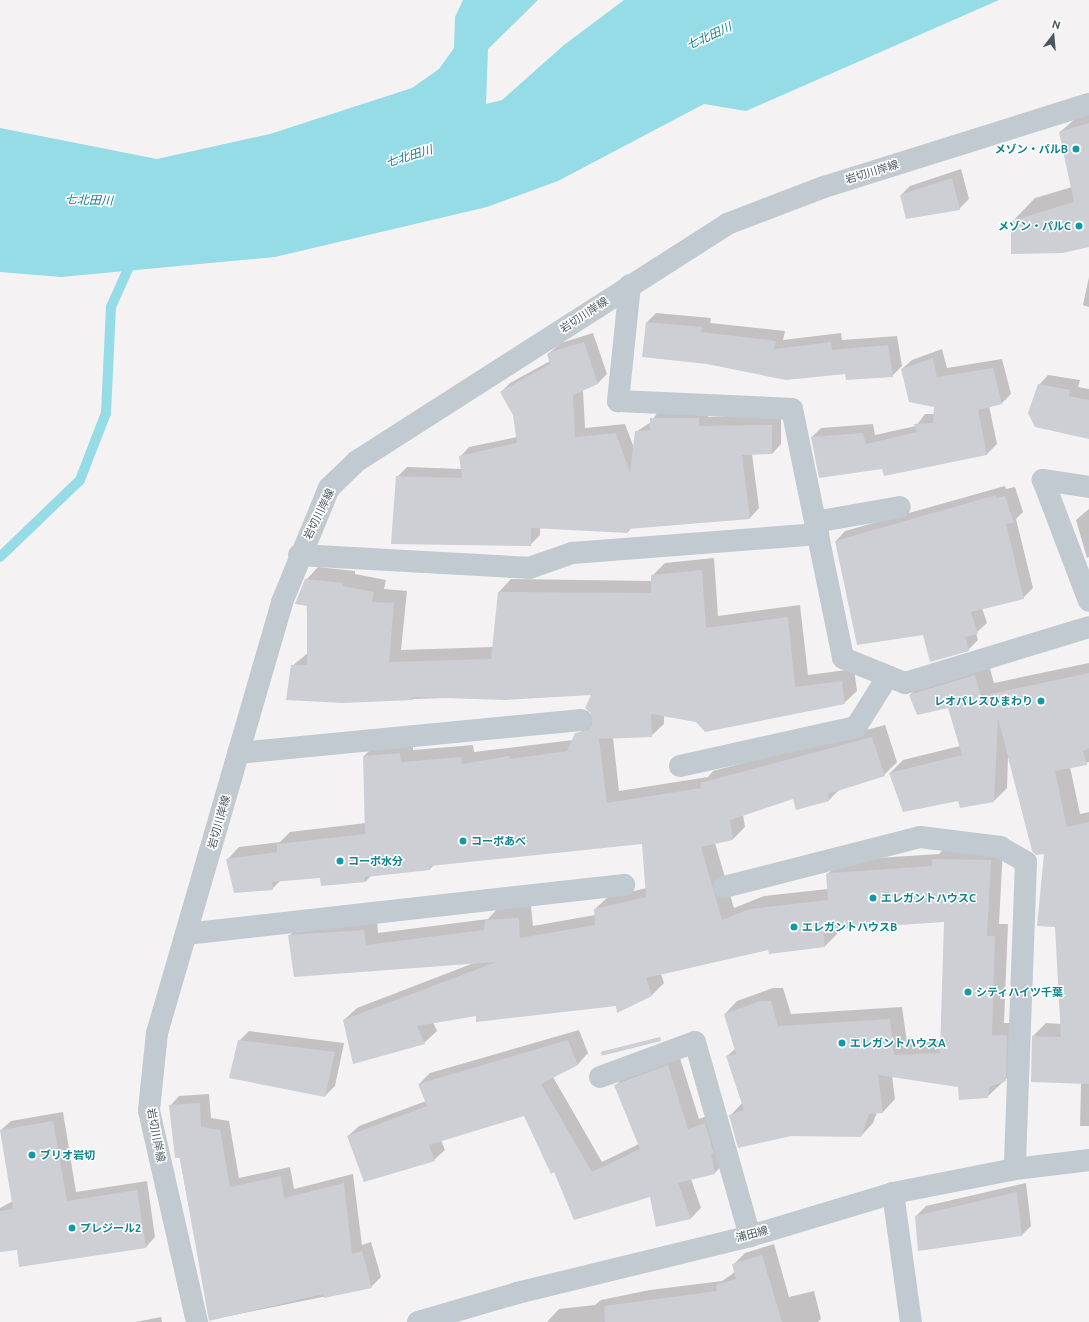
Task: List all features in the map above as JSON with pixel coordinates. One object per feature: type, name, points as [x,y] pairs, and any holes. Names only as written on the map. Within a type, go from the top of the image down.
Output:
[{"type":"street","name":"岩切川岸線","points":[[197,1322],[148,1110],[158,1033],[238,753],[299,555],[329,488],[357,461],[727,224],[824,187],[1089,104]]},
{"type":"street","points":[[630,285],[618,401],[792,409],[843,658],[906,683],[1089,627]]},
{"type":"street","points":[[1089,487],[1043,480],[1089,601]]},
{"type":"street","points":[[299,555],[529,568],[572,552],[817,528],[900,507]]},
{"type":"street","points":[[680,766],[856,727],[888,676]]},
{"type":"street","points":[[238,753],[581,720]]},
{"type":"street","points":[[724,888],[920,837],[1000,847],[1026,862],[1015,1169]]},
{"type":"street","points":[[186,934],[624,885]]},
{"type":"street","points":[[600,1077],[695,1042],[750,1236]]},
{"type":"street","name":"浦田線","points":[[418,1322],[517,1293],[750,1236],[893,1193],[1015,1169],[1089,1160]]},
{"type":"street","points":[[893,1193],[911,1322]]},
{"type":"water","name":"七北田川","points":[[463,0],[538,0],[488,49],[486,104],[502,100],[564,45],[624,0],[999,0],[746,111],[704,104],[558,181],[487,207],[275,257],[61,277],[0,272],[0,128],[157,159],[270,134],[412,88],[439,69],[454,48],[455,17]]},
{"type":"building","points":[[1089,123],[1089,247],[1063,253],[1011,254],[1011,221],[1074,202],[1059,132]]},
{"type":"building","points":[[952,178],[960,210],[906,219],[900,195]]},
{"type":"building","points":[[646,322],[702,327],[701,332],[776,341],[774,349],[831,342],[832,350],[888,345],[893,377],[846,380],[845,374],[786,380],[707,364],[642,357]]},
{"type":"building","points":[[584,342],[598,384],[573,395],[575,437],[616,433],[630,473],[635,431],[650,430],[650,418],[699,418],[699,426],[772,425],[772,454],[742,455],[750,519],[628,529],[628,533],[531,528],[531,546],[391,544],[396,476],[462,478],[459,456],[517,443],[513,415],[500,392],[550,364],[547,354],[550,352]]},
{"type":"building","points":[[933,358],[937,377],[993,368],[1002,404],[978,410],[987,455],[884,476],[882,469],[819,478],[811,437],[863,433],[866,444],[917,432],[914,424],[933,423],[934,407],[909,402],[901,369]]},
{"type":"building","points":[[1038,384],[1070,390],[1069,396],[1089,400],[1089,439],[1035,427],[1028,413]]},
{"type":"building","points":[[996,495],[996,498],[1005,496],[1014,523],[1006,524],[1024,599],[971,612],[978,634],[965,637],[969,651],[930,662],[923,635],[857,645],[835,541]]},
{"type":"building","points":[[702,570],[706,628],[788,617],[795,687],[842,681],[845,704],[705,732],[696,722],[651,714],[652,737],[599,739],[607,803],[701,788],[700,783],[872,737],[885,776],[828,794],[829,801],[796,810],[793,799],[730,820],[733,840],[701,847],[722,920],[750,909],[828,900],[826,874],[932,866],[932,859],[991,860],[987,936],[995,936],[992,1035],[1007,1035],[1006,1081],[989,1087],[988,1098],[959,1100],[958,1087],[878,1075],[883,1113],[869,1114],[861,1137],[791,1136],[738,1148],[729,1115],[744,1110],[726,1056],[736,1054],[724,1014],[760,1001],[771,1001],[778,1026],[890,1019],[894,1055],[940,1053],[944,922],[823,930],[825,947],[769,954],[768,950],[646,978],[652,996],[617,1013],[616,1006],[476,1022],[476,1016],[417,1026],[425,1044],[353,1064],[343,1020],[496,962],[294,977],[288,935],[364,930],[366,945],[484,930],[485,920],[519,918],[520,938],[595,925],[594,909],[646,897],[642,844],[430,866],[430,870],[365,877],[365,882],[321,886],[320,878],[272,882],[273,890],[234,893],[226,859],[277,852],[277,844],[365,834],[363,756],[400,753],[401,762],[461,757],[462,764],[509,756],[510,759],[567,751],[575,733],[588,730],[592,725],[591,713],[585,708],[591,695],[505,700],[412,697],[413,700],[343,703],[286,700],[291,665],[307,665],[307,606],[295,604],[305,579],[343,583],[343,586],[374,592],[372,602],[394,603],[389,662],[491,659],[498,592],[651,593],[651,575]]},
{"type":"building","points":[[1089,673],[1089,748],[1083,751],[1087,765],[1055,771],[1067,827],[1089,822],[1089,1084],[1031,1082],[1032,1036],[1061,1037],[1055,927],[1037,926],[1044,854],[1036,855],[1032,851],[998,718],[994,802],[960,808],[958,801],[903,812],[889,773],[962,755],[948,708],[917,715],[909,695],[975,675],[981,696]]},
{"type":"building","points":[[660,1037],[661,1041],[602,1056],[601,1052]]},
{"type":"building","points":[[238,1040],[335,1052],[325,1097],[229,1078]]},
{"type":"building","points":[[568,1040],[578,1065],[541,1084],[592,1172],[640,1149],[614,1085],[668,1065],[688,1129],[705,1123],[714,1154],[711,1154],[715,1174],[678,1183],[691,1219],[656,1227],[650,1197],[574,1220],[554,1172],[551,1174],[524,1116],[429,1145],[435,1161],[364,1182],[347,1136],[427,1106],[418,1084]]},
{"type":"building","points":[[200,1103],[201,1127],[220,1130],[230,1187],[281,1176],[284,1198],[344,1183],[352,1254],[362,1251],[372,1288],[324,1298],[323,1294],[209,1321],[180,1158],[175,1158],[169,1105]]},
{"type":"building","name":"プレジール2","points":[[53,1121],[67,1201],[137,1190],[146,1248],[19,1267],[17,1250],[0,1252],[0,1211],[13,1209],[0,1130]]},
{"type":"building","points":[[1017,1192],[1022,1236],[918,1251],[915,1216]]},
{"type":"building","points":[[762,1255],[782,1322],[605,1322],[604,1306],[717,1291],[716,1285],[736,1279],[732,1264]]},
{"type":"waterway","points":[[0,557],[80,480],[106,413],[111,307],[132,260]]},
{"type":"place","name":"メゾン・パルB","points":[[1076,149]]},
{"type":"place","name":"メゾン・パルC","points":[[1079,226]]},
{"type":"place","name":"レオパレスひまわり","points":[[1041,701]]},
{"type":"place","name":"コーポあべ","points":[[463,841]]},
{"type":"place","name":"コーポ水分","points":[[340,861]]},
{"type":"place","name":"エレガントハウスC","points":[[873,898]]},
{"type":"place","name":"エレガントハウスB","points":[[794,927]]},
{"type":"place","name":"シティハイツ千葉","points":[[968,992]]},
{"type":"place","name":"エレガントハウスA","points":[[842,1043]]},
{"type":"place","name":"ブリオ岩切","points":[[32,1155]]},
{"type":"place","name":"プレジール2","points":[[72,1228]]}]
